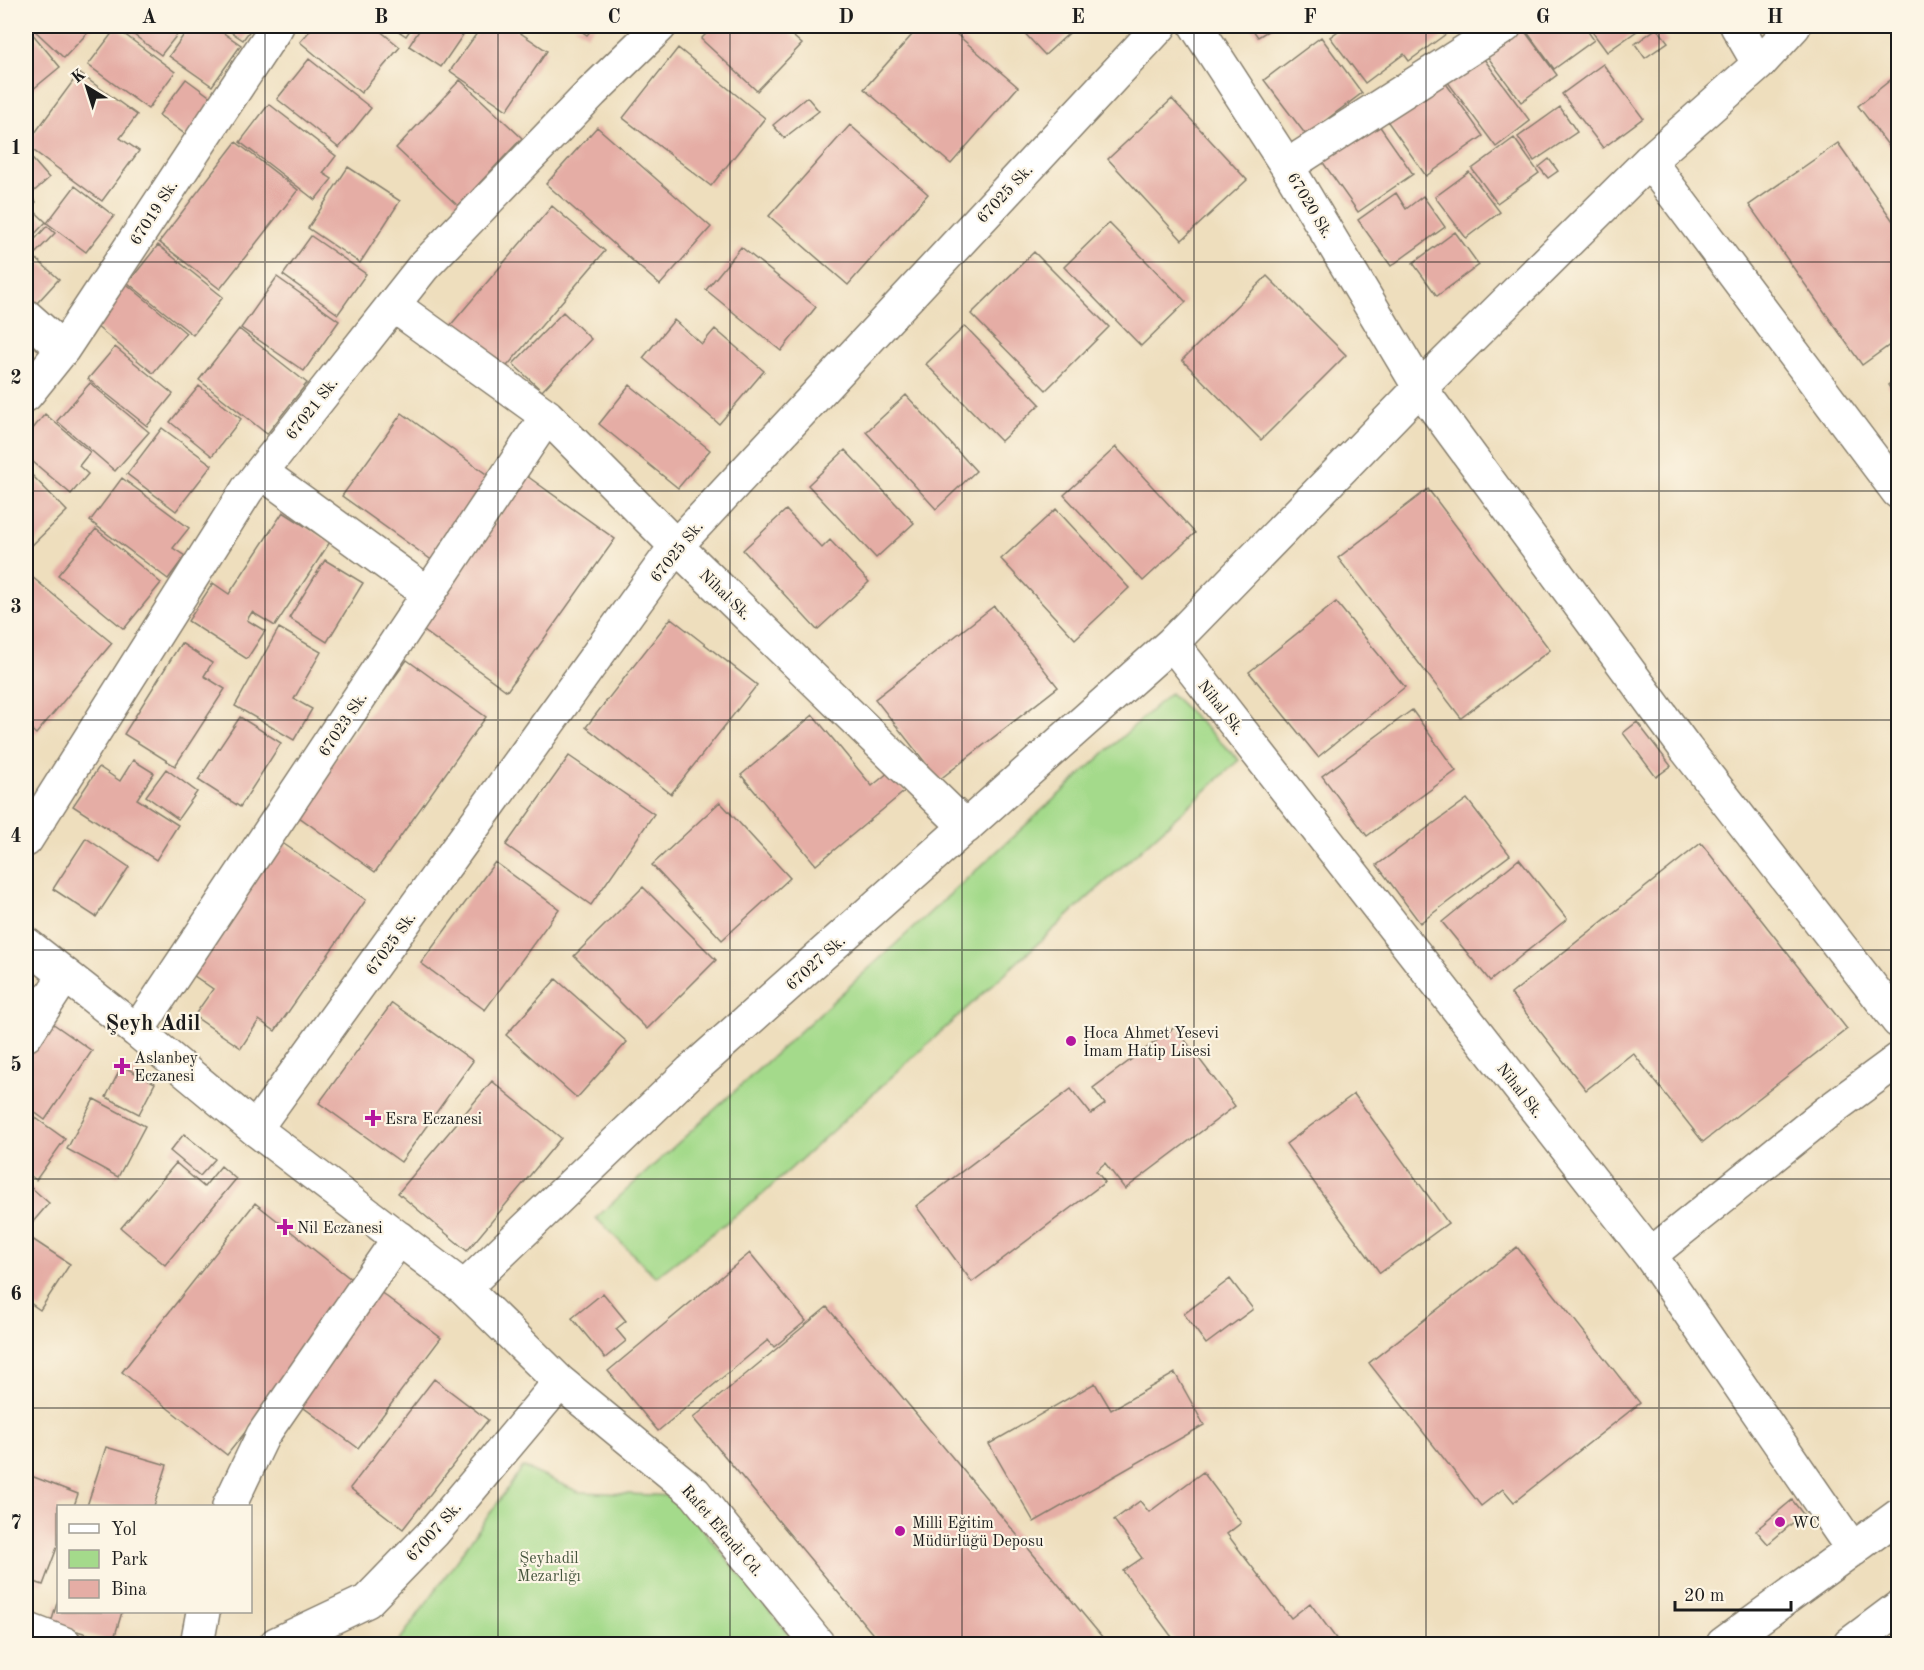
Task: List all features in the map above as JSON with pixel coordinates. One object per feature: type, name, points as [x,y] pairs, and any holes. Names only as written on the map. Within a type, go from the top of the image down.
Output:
[{"type":"street","name":"67019 Sk.","points":[[26,395],[63,349],[277,26]]},
{"type":"street","name":"67021 Sk.","points":[[26,840],[247,490],[261,472],[423,267],[592,92],[660,26]]},
{"type":"street","name":"67025 Sk.","points":[[255,1129],[676,546],[1160,26]]},
{"type":"street","name":"67020 Sk.","points":[[1196,26],[1287,166],[1420,388],[1686,749],[1899,1021]]},
{"type":"street","points":[[1287,166],[1505,26]]},
{"type":"street","points":[[1737,26],[1760,64]]},
{"type":"street","name":"67027 Sk.","points":[[464,1288],[691,1071],[1172,643],[1420,388],[1649,161],[1760,64],[1794,26]]},
{"type":"street","points":[[1649,161],[1899,492]]},
{"type":"street","name":"Nihal Sk.","points":[[393,305],[547,416],[676,546],[966,827]]},
{"type":"street","points":[[26,316],[63,349]]},
{"type":"street","name":"67023 Sk.","points":[[137,1031],[547,416]]},
{"type":"street","points":[[261,472],[429,594]]},
{"type":"street","name":"Nihal Sk.","points":[[1172,643],[1650,1255],[1853,1550]]},
{"type":"street","name":"Rafet Efendi Cd.","points":[[26,944],[137,1031],[255,1129],[464,1288],[561,1382],[695,1493],[818,1644]]},
{"type":"street","points":[[26,1035],[65,975]]},
{"type":"street","points":[[1650,1255],[1826,1113],[1899,1060]]},
{"type":"street","points":[[229,1505],[262,1435],[399,1238]]},
{"type":"street","name":"67007 Sk.","points":[[276,1644],[367,1601],[435,1532],[561,1382]]},
{"type":"street","points":[[1723,1644],[1899,1516]]},
{"type":"street","points":[[1850,1644],[1899,1608]]},
{"type":"street","points":[[197,1644],[203,1613]]},
{"type":"street","points":[[26,1629],[65,1644]]},
{"type":"green space","points":[[1170,693],[1239,760],[762,1195],[656,1277],[596,1218]]},
{"type":"green space","name":"Şeyhadil Mezarlığı","points":[[523,1467],[579,1492],[675,1496],[797,1644],[397,1644]]},
{"type":"building","points":[[26,26],[60,67],[26,95]]},
{"type":"building","points":[[32,26],[94,26],[64,58]]},
{"type":"building","points":[[122,26],[184,26],[161,55]]},
{"type":"building","points":[[190,26],[213,26],[241,45],[212,86],[169,56]]},
{"type":"building","points":[[222,26],[253,26],[243,40]]},
{"type":"building","points":[[314,26],[374,26],[400,47],[361,93],[300,42]]},
{"type":"building","points":[[391,26],[413,26],[406,36]]},
{"type":"building","points":[[422,26],[469,26],[441,67],[409,46]]},
{"type":"building","points":[[482,26],[510,26],[547,51],[507,110],[450,71]]},
{"type":"building","points":[[574,26],[595,26],[587,35]]},
{"type":"building","points":[[714,26],[781,26],[802,44],[757,91],[701,39]]},
{"type":"building","points":[[920,26],[947,26],[1018,87],[951,164],[864,89]]},
{"type":"building","points":[[1018,26],[1077,26],[1045,55]]},
{"type":"building","points":[[1250,26],[1276,26],[1258,37]]},
{"type":"building","points":[[1345,26],[1439,26],[1446,34],[1409,61],[1404,54],[1365,83],[1330,37]]},
{"type":"building","points":[[1521,26],[1557,75],[1521,102],[1484,52]]},
{"type":"building","points":[[1527,26],[1584,26],[1594,40],[1554,69],[1524,28]]},
{"type":"building","points":[[1588,26],[1644,26],[1607,52]]},
{"type":"building","points":[[116,28],[175,72],[148,109],[88,65]]},
{"type":"building","points":[[1657,28],[1668,42],[1645,58],[1635,44]]},
{"type":"building","points":[[1321,37],[1362,93],[1306,135],[1264,80]]},
{"type":"building","points":[[678,48],[765,118],[711,186],[623,118]]},
{"type":"building","points":[[1481,55],[1530,121],[1496,147],[1447,81]]},
{"type":"building","points":[[309,59],[371,108],[339,148],[277,99]]},
{"type":"building","points":[[1603,64],[1643,118],[1603,148],[1562,94]]},
{"type":"building","points":[[79,73],[137,115],[120,138],[139,151],[102,201],[26,145]]},
{"type":"building","points":[[1898,74],[1898,158],[1858,106]]},
{"type":"building","points":[[1440,75],[1483,136],[1426,176],[1383,115]]},
{"type":"building","points":[[186,79],[220,104],[193,140],[159,115]]},
{"type":"building","points":[[460,80],[522,138],[458,206],[396,148]]},
{"type":"building","points":[[807,97],[819,111],[784,138],[773,125]]},
{"type":"building","points":[[1172,99],[1247,180],[1182,240],[1108,159]]},
{"type":"building","points":[[269,104],[336,156],[323,173],[332,179],[315,200],[240,142]]},
{"type":"building","points":[[1560,107],[1577,132],[1534,161],[1518,137]]},
{"type":"building","points":[[1374,118],[1413,174],[1358,212],[1319,157]]},
{"type":"building","points":[[850,125],[928,194],[848,285],[769,216]]},
{"type":"building","points":[[597,127],[711,227],[660,285],[546,184]]},
{"type":"building","points":[[1514,138],[1539,173],[1497,203],[1472,169]]},
{"type":"building","points":[[236,142],[298,190],[220,289],[159,242]]},
{"type":"building","points":[[1838,143],[1898,228],[1898,339],[1862,365],[1749,205]]},
{"type":"building","points":[[26,152],[49,178],[30,195],[36,202],[26,212]]},
{"type":"building","points":[[1549,159],[1558,171],[1548,178],[1539,167]]},
{"type":"building","points":[[348,167],[400,201],[360,263],[308,228]]},
{"type":"building","points":[[1469,172],[1500,212],[1466,238],[1435,197]]},
{"type":"building","points":[[75,186],[114,216],[86,252],[47,223]]},
{"type":"building","points":[[1396,193],[1406,209],[1423,196],[1445,227],[1391,266],[1358,220]]},
{"type":"building","points":[[552,206],[605,251],[502,372],[449,327]]},
{"type":"building","points":[[31,208],[46,222],[26,243],[26,214]]},
{"type":"building","points":[[1109,223],[1186,302],[1141,346],[1064,267]]},
{"type":"building","points":[[47,226],[55,233],[33,256],[59,279],[26,315],[26,263],[28,260],[26,249]]},
{"type":"building","points":[[1455,232],[1479,265],[1437,296],[1413,263]]},
{"type":"building","points":[[311,236],[366,274],[338,314],[283,275]]},
{"type":"building","points":[[158,245],[223,297],[193,335],[128,283]]},
{"type":"building","points":[[741,247],[816,307],[781,351],[706,290]]},
{"type":"building","points":[[1034,252],[1109,327],[1046,390],[971,314]]},
{"type":"building","points":[[1267,276],[1346,355],[1261,440],[1182,360]]},
{"type":"building","points":[[277,277],[339,321],[304,371],[241,328]]},
{"type":"building","points":[[123,281],[186,333],[153,373],[90,321]]},
{"type":"building","points":[[563,312],[591,339],[542,391],[513,364]]},
{"type":"building","points":[[674,320],[702,344],[715,329],[764,371],[719,424],[643,358]]},
{"type":"building","points":[[965,326],[1040,404],[1001,441],[926,364]]},
{"type":"building","points":[[239,329],[307,383],[267,434],[199,380]]},
{"type":"building","points":[[115,347],[173,394],[147,426],[88,379]]},
{"type":"building","points":[[1898,377],[1898,401],[1888,385]]},
{"type":"building","points":[[90,383],[149,432],[115,471],[57,421]]},
{"type":"building","points":[[630,385],[710,450],[678,488],[599,424]]},
{"type":"building","points":[[199,386],[241,419],[212,456],[170,422]]},
{"type":"building","points":[[906,395],[976,471],[936,509],[866,432]]},
{"type":"building","points":[[402,413],[493,479],[433,561],[342,496]]},
{"type":"building","points":[[45,414],[90,452],[79,466],[88,474],[71,494],[26,456],[26,437]]},
{"type":"building","points":[[162,428],[212,465],[176,511],[127,474]]},
{"type":"building","points":[[1116,447],[1195,533],[1143,581],[1064,495]]},
{"type":"building","points":[[845,450],[914,523],[876,558],[808,485]]},
{"type":"building","points":[[26,469],[67,511],[26,551]]},
{"type":"building","points":[[527,476],[615,539],[507,691],[420,628]]},
{"type":"building","points":[[122,478],[189,528],[173,548],[185,556],[168,579],[90,521]]},
{"type":"building","points":[[1428,489],[1550,650],[1461,718],[1338,558]]},
{"type":"building","points":[[1056,509],[1129,588],[1075,639],[1001,559]]},
{"type":"building","points":[[786,510],[822,548],[830,540],[869,582],[817,630],[743,550]]},
{"type":"building","points":[[283,512],[330,542],[275,626],[252,612],[247,620],[265,631],[247,659],[188,621],[213,583],[229,594]]},
{"type":"building","points":[[96,529],[161,583],[124,629],[58,575]]},
{"type":"building","points":[[325,560],[363,583],[327,642],[289,618]]},
{"type":"building","points":[[26,572],[112,643],[36,734],[26,725]]},
{"type":"building","points":[[1336,602],[1405,687],[1318,757],[1249,672]]},
{"type":"building","points":[[994,606],[1058,687],[939,780],[875,699]]},
{"type":"building","points":[[671,618],[757,685],[671,794],[586,727]]},
{"type":"building","points":[[279,628],[321,652],[294,699],[312,709],[294,740],[235,706]]},
{"type":"building","points":[[181,643],[212,663],[204,676],[225,689],[175,766],[124,734]]},
{"type":"building","points":[[407,660],[486,717],[375,872],[295,814]]},
{"type":"building","points":[[1412,710],[1456,771],[1367,836],[1322,776]]},
{"type":"building","points":[[813,715],[872,786],[889,772],[905,791],[816,865],[741,775]]},
{"type":"building","points":[[240,717],[281,743],[240,807],[198,780]]},
{"type":"building","points":[[1637,722],[1671,766],[1656,777],[1623,733]]},
{"type":"building","points":[[569,756],[654,814],[591,905],[506,845]]},
{"type":"building","points":[[133,760],[154,773],[137,799],[178,825],[156,860],[73,806],[99,767],[120,781]]},
{"type":"building","points":[[166,769],[197,792],[178,819],[146,796]]},
{"type":"building","points":[[1467,799],[1510,855],[1420,923],[1377,865]]},
{"type":"building","points":[[720,802],[790,878],[722,940],[652,865]]},
{"type":"building","points":[[86,838],[129,867],[96,917],[53,889]]},
{"type":"building","points":[[278,840],[366,900],[275,1031],[259,1020],[241,1048],[194,1016],[213,989],[187,971]]},
{"type":"building","points":[[1701,843],[1847,1029],[1703,1142],[1633,1053],[1586,1090],[1511,994]]},
{"type":"building","points":[[1519,859],[1567,919],[1490,981],[1442,922]]},
{"type":"building","points":[[495,862],[559,909],[485,1010],[421,963]]},
{"type":"building","points":[[643,887],[716,960],[647,1029],[574,956]]},
{"type":"building","points":[[556,979],[627,1042],[577,1098],[506,1035]]},
{"type":"building","points":[[392,1003],[473,1061],[401,1162],[319,1103]]},
{"type":"building","points":[[45,1018],[92,1051],[45,1120],[26,1106],[26,1047]]},
{"type":"building","points":[[1175,1027],[1235,1106],[1125,1189],[1105,1163],[1096,1171],[1105,1182],[972,1282],[916,1206],[1071,1089],[1091,1114],[1105,1104],[1093,1088]]},
{"type":"building","points":[[122,1066],[155,1083],[139,1114],[106,1097]]},
{"type":"building","points":[[492,1081],[561,1138],[467,1251],[398,1193]]},
{"type":"building","points":[[1354,1094],[1448,1223],[1380,1273],[1286,1144]]},
{"type":"building","points":[[94,1099],[145,1126],[118,1177],[67,1149]]},
{"type":"building","points":[[26,1111],[65,1139],[36,1180],[26,1172]]},
{"type":"building","points":[[184,1134],[215,1159],[200,1176],[170,1151]]},
{"type":"building","points":[[176,1163],[204,1187],[221,1166],[236,1179],[165,1265],[121,1228]]},
{"type":"building","points":[[26,1183],[49,1203],[26,1230]]},
{"type":"building","points":[[255,1203],[361,1287],[227,1455],[122,1372]]},
{"type":"building","points":[[26,1235],[70,1264],[40,1310],[26,1300]]},
{"type":"building","points":[[1517,1247],[1640,1403],[1514,1502],[1503,1489],[1481,1506],[1369,1363]]},
{"type":"building","points":[[750,1253],[806,1321],[774,1347],[768,1340],[658,1431],[608,1371]]},
{"type":"building","points":[[1230,1279],[1253,1309],[1206,1344],[1184,1314]]},
{"type":"building","points":[[375,1288],[441,1338],[358,1448],[292,1399]]},
{"type":"building","points":[[603,1293],[626,1321],[616,1329],[626,1341],[605,1358],[572,1318]]},
{"type":"building","name":"Milli Eğitim Müdürlüğü Deposu","points":[[827,1307],[1108,1644],[881,1644],[693,1418]]},
{"type":"building","points":[[1175,1373],[1204,1425],[1034,1522],[989,1444],[1095,1383],[1111,1410]]},
{"type":"building","points":[[434,1379],[488,1420],[403,1529],[350,1488]]},
{"type":"building","points":[[106,1447],[167,1465],[154,1505],[87,1505]]},
{"type":"building","points":[[1203,1472],[1241,1523],[1227,1534],[1291,1618],[1310,1603],[1340,1644],[1177,1644],[1123,1571],[1142,1558],[1114,1520],[1140,1501],[1149,1512]]},
{"type":"building","points":[[26,1474],[78,1494],[74,1505],[57,1505],[57,1548],[43,1585],[26,1579]]},
{"type":"building","name":"WC","points":[[1792,1500],[1803,1514],[1768,1544],[1756,1530]]},
{"type":"building","points":[[57,1603],[57,1613],[122,1613],[113,1642],[51,1623]]},
{"type":"place","name":"Hoca Ahmet Yesevi İmam Hatip Lisesi","points":[[1071,1041]]},
{"type":"place","name":"Aslanbey Eczanesi","points":[[122,1066]]},
{"type":"place","name":"Esra Eczanesi","points":[[373,1118]]},
{"type":"place","name":"Nil Eczanesi","points":[[285,1227]]},
{"type":"place","name":"WC","points":[[1780,1522]]},
{"type":"place","name":"Milli Eğitim Müdürlüğü Deposu","points":[[900,1531]]},
{"type":"district","name":"Şeyh Adil","points":[[153,1022]]}]
